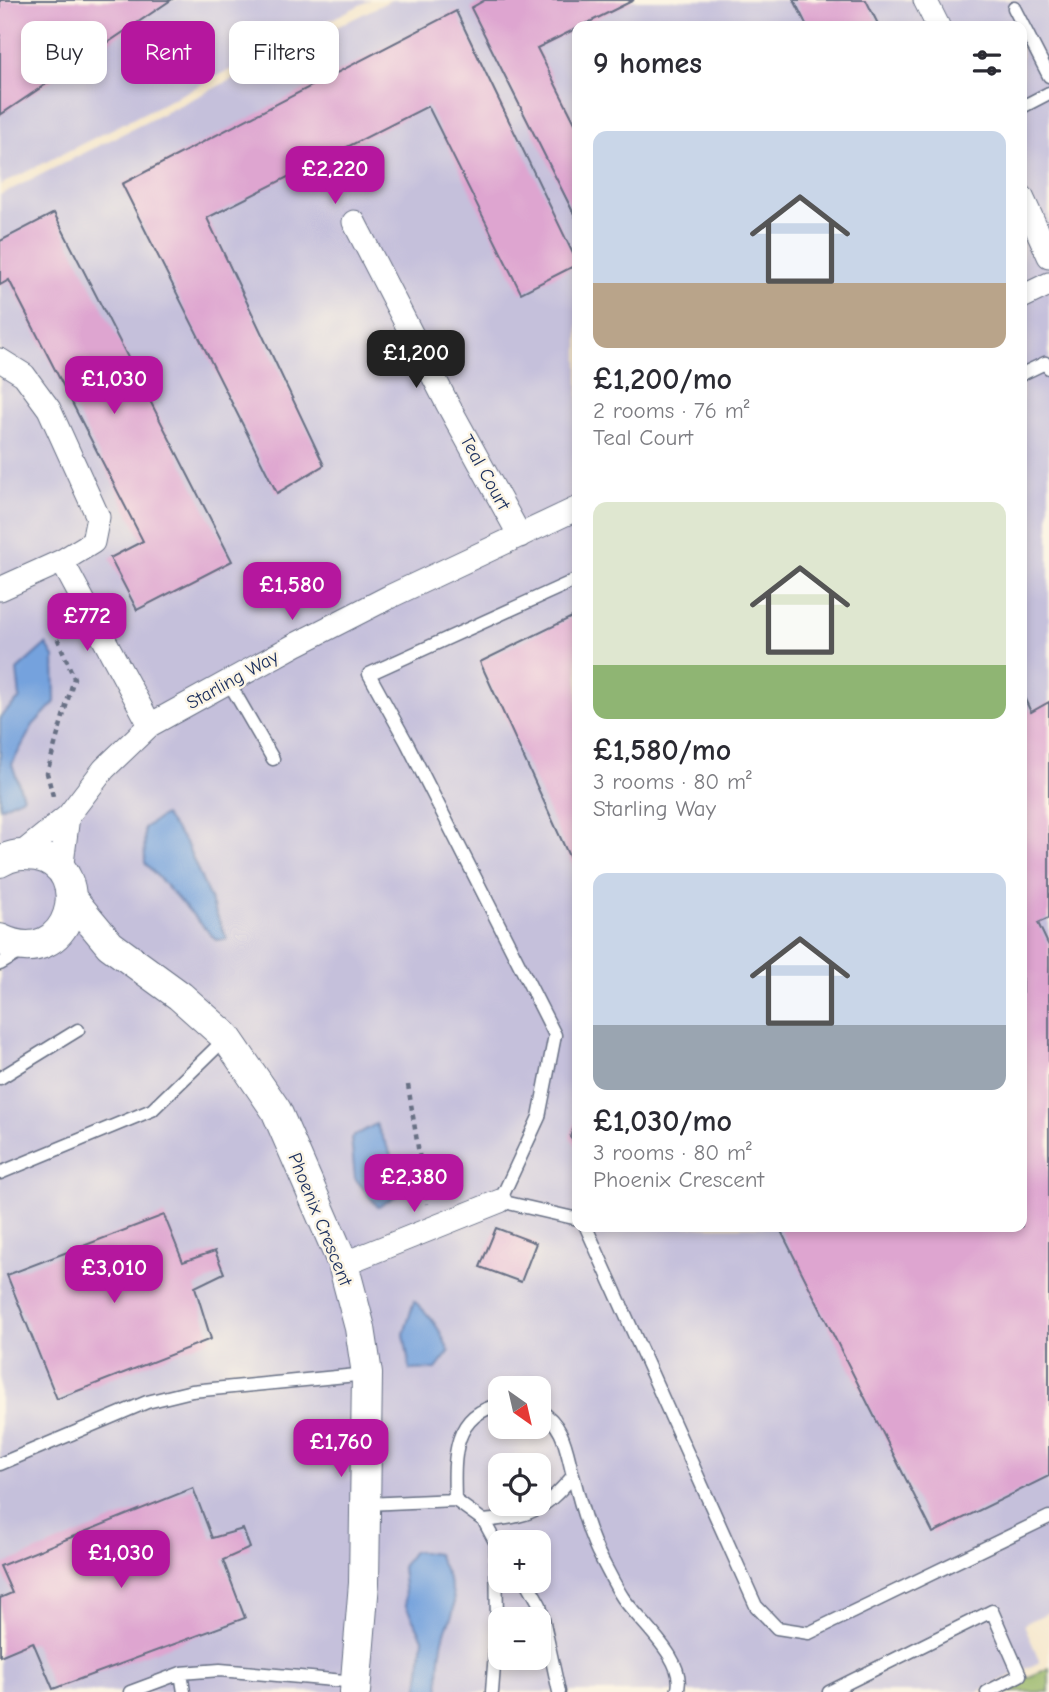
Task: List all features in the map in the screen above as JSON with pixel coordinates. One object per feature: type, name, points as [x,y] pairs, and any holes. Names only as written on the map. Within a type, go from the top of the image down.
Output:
[{"type":"street","points":[[925,0],[936,21]]},
{"type":"street","points":[[1027,208],[1049,256]]},
{"type":"street","name":"Teal Court","points":[[354,222],[520,536]]},
{"type":"street","points":[[1027,295],[1049,284]]},
{"type":"street","points":[[0,360],[24,375],[49,409],[98,517],[93,542],[62,561],[0,589]]},
{"type":"street","name":"Starling Way","points":[[11,858],[68,816],[104,769],[150,725],[389,597],[572,511]]},
{"type":"street","points":[[62,561],[150,725]]},
{"type":"street","points":[[43,940],[65,924],[68,816]]},
{"type":"street","points":[[11,858],[43,858],[66,885]]},
{"type":"street","name":"Phoenix Crescent","points":[[66,885],[110,945],[180,996],[226,1037],[276,1110],[343,1265],[360,1328],[367,1374],[365,1583],[356,1687]]},
{"type":"street","name":"Phoenix Crescent","points":[[0,939],[15,946],[43,940],[110,945]]},
{"type":"street","points":[[343,1265],[500,1202]]},
{"type":"lane","points":[[1014,8],[1021,21]]},
{"type":"lane","points":[[1027,33],[1049,76]]},
{"type":"lane","points":[[1027,104],[1049,93]]},
{"type":"lane","points":[[1027,372],[1045,363],[1049,368]]},
{"type":"lane","points":[[572,582],[369,674],[407,743],[555,1035],[539,1117],[500,1202],[572,1218]]},
{"type":"lane","points":[[228,681],[273,759]]},
{"type":"lane","points":[[0,964],[43,940]]},
{"type":"lane","points":[[0,1078],[78,1030]]},
{"type":"lane","points":[[0,1173],[152,1110],[226,1037]]},
{"type":"lane","points":[[588,1232],[755,1606],[777,1628],[809,1633],[1049,1517]]},
{"type":"lane","points":[[0,1464],[147,1402],[192,1391],[367,1374]]},
{"type":"lane","points":[[455,1500],[454,1463],[459,1438],[468,1423],[488,1409]]},
{"type":"lane","points":[[551,1418],[568,1448],[573,1476],[596,1549],[622,1597],[675,1662],[679,1688],[677,1692]]},
{"type":"lane","points":[[484,1521],[518,1517],[537,1510],[552,1500],[573,1476]]},
{"type":"lane","points":[[366,1504],[455,1500],[484,1521],[488,1530]]},
{"type":"lane","points":[[492,1692],[497,1593]]},
{"type":"lane","points":[[534,1593],[540,1605],[559,1692]]},
{"type":"lane","points":[[830,1692],[992,1611],[1020,1675],[987,1692]]},
{"type":"lane","points":[[130,1692],[181,1673],[220,1670],[356,1687]]},
{"type":"lane","points":[[181,1673],[184,1692]]},
{"type":"path","points":[[53,798],[47,773],[74,678],[54,630],[76,620]]},
{"type":"path","points":[[408,1084],[428,1208]]},
{"type":"shaded area","points":[[0,0],[370,0],[328,21],[229,21],[229,70],[215,78],[215,21],[121,21],[121,84],[202,84],[0,185]]},
{"type":"shaded area","points":[[391,0],[1049,0],[1049,1612],[1024,1624],[1040,1662],[977,1692],[0,1692],[0,195],[229,81],[229,84],[339,84],[339,26]]},
{"type":"green space","points":[[1049,1668],[1049,1692],[995,1692]]},
{"type":"water","points":[[46,644],[54,657],[55,702],[33,725],[12,764],[23,797],[0,808],[0,717],[20,698],[17,670]]},
{"type":"water","points":[[164,815],[187,845],[227,939],[216,940],[145,863],[144,828]]},
{"type":"water","points":[[376,1124],[392,1157],[402,1192],[378,1207],[355,1178],[351,1138]]},
{"type":"water","points":[[414,1301],[435,1324],[449,1352],[436,1369],[410,1370],[404,1334]]},
{"type":"water","points":[[413,1551],[437,1554],[453,1595],[454,1609],[440,1654],[440,1692],[418,1692],[423,1638],[406,1606],[402,1567]]},
{"type":"building","points":[[0,0],[171,0],[140,21],[121,21],[121,34],[107,43],[107,21],[21,21],[21,84],[46,84],[0,115]]},
{"type":"building","points":[[485,0],[634,0],[592,21],[572,21],[572,31],[537,48],[572,117],[572,210],[471,8]]},
{"type":"building","points":[[794,0],[866,0],[876,21],[804,21]]},
{"type":"building","points":[[456,11],[572,252],[572,267],[521,293],[428,106],[207,218],[324,465],[277,493],[122,184],[315,84],[339,84],[339,72]]},
{"type":"building","points":[[54,213],[232,561],[137,610],[110,558],[143,541],[9,280],[0,285],[0,241]]},
{"type":"building","points":[[572,617],[572,863],[480,662]]},
{"type":"building","points":[[1049,702],[1049,918],[1038,923],[1049,946],[1049,1476],[933,1533],[782,1232],[1027,1232],[1027,704],[1031,712]]},
{"type":"building","points":[[164,1215],[183,1262],[215,1251],[224,1273],[195,1287],[211,1339],[57,1399],[7,1275]]},
{"type":"building","points":[[496,1228],[536,1243],[521,1282],[480,1267]]},
{"type":"building","points":[[193,1488],[212,1538],[243,1529],[250,1548],[223,1560],[245,1618],[53,1689],[33,1642],[0,1656],[0,1598],[12,1593],[0,1566]]}]
